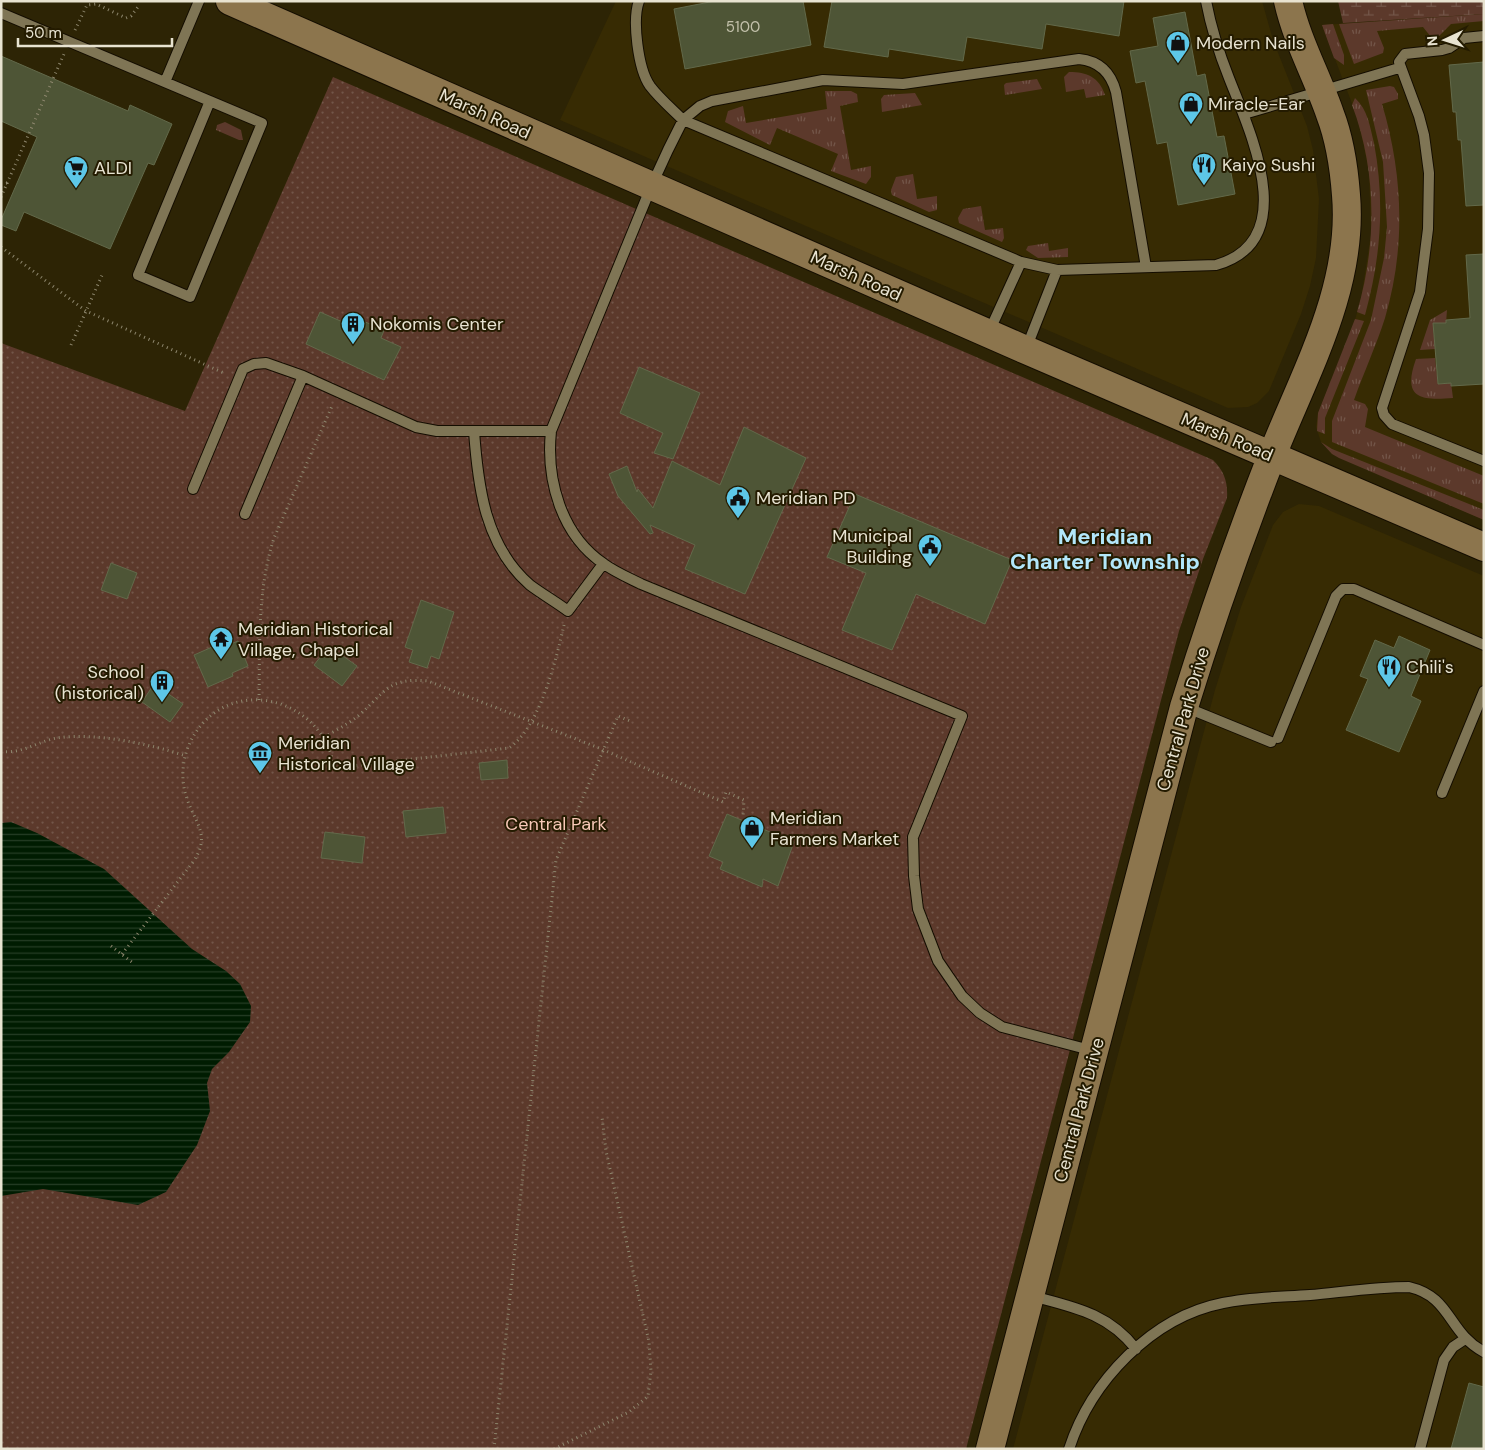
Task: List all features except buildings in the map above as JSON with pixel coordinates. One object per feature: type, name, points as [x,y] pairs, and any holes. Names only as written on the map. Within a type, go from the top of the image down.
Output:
[{"type":"street","name":"Marsh Road","points":[[230,1],[988,334],[1484,546]]},
{"type":"street","name":"Central Park Drive","points":[[990,1449],[1184,707],[1215,608],[1272,457],[1327,320],[1343,260],[1346,229],[1344,170],[1339,142],[1321,89],[1306,59],[1288,1]]},
{"type":"lane","points":[[165,82],[199,1]]},
{"type":"lane","points":[[639,1],[635,20],[645,77],[654,90],[683,120],[1021,262],[1057,270],[1216,265],[1235,258],[1256,237],[1263,216],[1262,180],[1255,147],[1216,39],[1206,1]]},
{"type":"lane","points":[[1,13],[165,82],[210,101],[262,123],[190,297],[138,275],[210,101]]},
{"type":"lane","points":[[1484,36],[1464,38],[1449,48],[1442,50],[1405,54],[1399,62],[1399,68],[1419,116],[1427,154],[1428,229],[1420,292],[1382,408],[1387,420],[1392,424],[1484,461]]},
{"type":"lane","points":[[1095,1052],[1002,1027],[980,1013],[962,996],[938,961],[918,909],[914,876],[913,838],[962,716],[650,588],[603,564],[577,538],[560,507],[551,475],[551,431],[651,187],[683,120],[700,106],[712,101],[823,80],[904,84],[1086,60],[1100,66],[1113,82],[1146,267]]},
{"type":"lane","points":[[1244,114],[1321,89],[1399,68]]},
{"type":"lane","points":[[988,334],[1021,262]]},
{"type":"lane","points":[[1026,350],[1057,270]]},
{"type":"lane","points":[[193,489],[243,370],[266,363],[303,376],[416,427],[437,430],[551,431]]},
{"type":"lane","points":[[245,514],[303,376]]},
{"type":"lane","points":[[474,431],[478,478],[484,513],[504,555],[530,584],[568,611],[603,564]]},
{"type":"lane","points":[[1184,707],[1274,740],[1336,596],[1344,589],[1354,589],[1484,644]]},
{"type":"lane","points":[[1442,793],[1484,691]]},
{"type":"lane","points":[[1069,1449],[1083,1417],[1094,1398],[1136,1349],[1163,1328],[1182,1317],[1224,1302],[1398,1287],[1420,1290],[1434,1297],[1464,1338],[1484,1352]]},
{"type":"lane","points":[[1031,1296],[1097,1316],[1118,1329],[1136,1349]]},
{"type":"lane","points":[[1420,1449],[1444,1360],[1453,1347],[1464,1338]]},
{"type":"path","points":[[74,31],[87,5],[96,4],[126,18],[131,16],[138,7]]},
{"type":"path","points":[[1,196],[64,54]]},
{"type":"path","points":[[1,183],[7,183]]},
{"type":"path","points":[[1,247],[86,311],[239,380]]},
{"type":"path","points":[[72,345],[103,273]]},
{"type":"path","points":[[259,700],[261,600],[267,560],[274,538],[338,391]]},
{"type":"path","points":[[122,954],[193,862],[202,846],[200,827],[184,786],[183,766],[194,736],[212,715],[237,703],[259,700],[287,705],[310,720],[324,737],[334,768],[510,748],[520,740],[532,721],[556,662],[568,611]]},
{"type":"path","points":[[324,737],[357,716],[379,693],[404,680],[428,680],[599,748],[723,802],[726,792],[744,800],[743,817]]},
{"type":"path","points":[[494,1449],[529,1100],[556,860],[618,716],[630,721]]},
{"type":"path","points":[[1,751],[18,751],[55,738],[74,736],[146,746],[186,756]]},
{"type":"path","points":[[111,946],[133,963]]},
{"type":"path","points":[[554,1449],[629,1412],[648,1396],[651,1371],[649,1342],[606,1150],[602,1117]]},
{"type":"shaded area","points":[[616,1],[1262,1],[1273,40],[1307,126],[1313,150],[1319,199],[1316,258],[1310,286],[1301,314],[1269,391],[1257,403],[1248,407],[1228,408],[560,120]]},
{"type":"shaded area","points":[[1484,14],[1484,520],[1332,454],[1321,442],[1316,427],[1318,413],[1352,330],[1361,299],[1371,234],[1369,172],[1363,142],[1356,114],[1322,25]]},
{"type":"shaded area","points":[[1299,504],[1319,506],[1484,576],[1484,1449],[1013,1449],[1215,690],[1241,607],[1273,525],[1283,512]]},
{"type":"shaded area","points":[[11,822],[37,833],[104,869],[192,949],[226,971],[240,984],[251,1006],[250,1022],[229,1052],[212,1069],[207,1083],[210,1111],[197,1145],[166,1192],[138,1205],[43,1189],[1,1196],[1,823]]},
{"type":"green space","points":[[1338,1],[1484,1],[1484,14],[1343,23]]},
{"type":"green space","points":[[1484,14],[1484,21],[1451,24],[1436,39],[1431,37],[1423,27],[1377,31],[1384,48],[1383,53],[1354,64],[1339,24]]},
{"type":"green space","points":[[1333,24],[1344,55],[1344,65],[1334,58],[1322,25]]},
{"type":"green space","points":[[1069,72],[1081,73],[1092,77],[1099,84],[1105,95],[1086,98],[1084,89],[1066,92],[1064,77]]},
{"type":"green space","name":"Central Park","points":[[333,77],[1213,460],[1223,473],[1227,487],[1227,498],[1203,559],[1179,631],[966,1449],[1,1449],[1,343],[185,411]]},
{"type":"green space","points":[[1037,79],[1042,89],[1005,95],[1004,85],[1006,83]]},
{"type":"green space","points":[[1394,87],[1398,94],[1398,99],[1382,104],[1389,130],[1398,184],[1399,238],[1392,291],[1385,318],[1354,400],[1365,404],[1368,409],[1365,427],[1484,476],[1484,504],[1332,442],[1332,421],[1371,320],[1384,258],[1387,227],[1383,162],[1366,90]]},
{"type":"green space","points":[[825,91],[851,91],[857,94],[858,102],[840,106],[851,170],[871,166],[871,177],[866,184],[831,171],[838,154],[777,128],[770,145],[725,122],[728,111],[743,106],[746,123],[827,109]]},
{"type":"green space","points":[[915,93],[922,105],[882,112],[881,99],[884,95]]},
{"type":"green space","points":[[1355,98],[1366,113],[1370,125],[1377,165],[1380,208],[1378,251],[1365,315],[1357,312],[1364,287],[1371,234],[1370,181],[1366,155],[1352,105]]},
{"type":"green space","points":[[225,122],[241,130],[243,140],[216,130],[217,125]]},
{"type":"green space","points":[[913,174],[917,199],[937,196],[937,210],[929,212],[892,195],[891,190],[896,177]]},
{"type":"green space","points":[[981,206],[985,230],[1003,228],[1004,238],[1002,242],[959,223],[958,218],[963,209]]},
{"type":"green space","points":[[1048,243],[1049,251],[1068,248],[1068,257],[1038,258],[1026,250],[1028,246]]},
{"type":"green space","points":[[1447,310],[1446,323],[1433,324],[1435,349],[1420,350],[1430,320]]},
{"type":"green space","points":[[1355,319],[1364,321],[1325,418],[1325,434],[1317,431],[1318,413]]},
{"type":"green space","points":[[1435,358],[1438,384],[1451,383],[1453,398],[1431,399],[1417,394],[1413,389],[1411,382],[1412,372],[1416,359]]},
{"type":"green space","points":[[1321,442],[1332,449],[1484,510],[1484,520],[1339,458],[1332,454]]},
{"type":"place","name":"Modern Nails","points":[[1178,64]]},
{"type":"place","name":"Miracle-Ear","points":[[1191,125]]},
{"type":"place","name":"Kaiyo Sushi","points":[[1204,186]]},
{"type":"place","name":"ALDI","points":[[76,189]]},
{"type":"place","name":"Nokomis Center","points":[[353,345]]},
{"type":"place","name":"Meridian PD","points":[[738,519]]},
{"type":"place","name":"Municipal Building","points":[[930,567]]},
{"type":"place","name":"Meridian Historical Village, Chapel","points":[[221,660]]},
{"type":"place","name":"Chili's","points":[[1389,688]]},
{"type":"place","name":"School (historical)","points":[[162,703]]},
{"type":"place","name":"Meridian Historical Village","points":[[260,774]]},
{"type":"place","name":"Meridian Farmers Market","points":[[752,849]]},
{"type":"district","name":"Meridian Charter Township","points":[[1105,548]]}]
